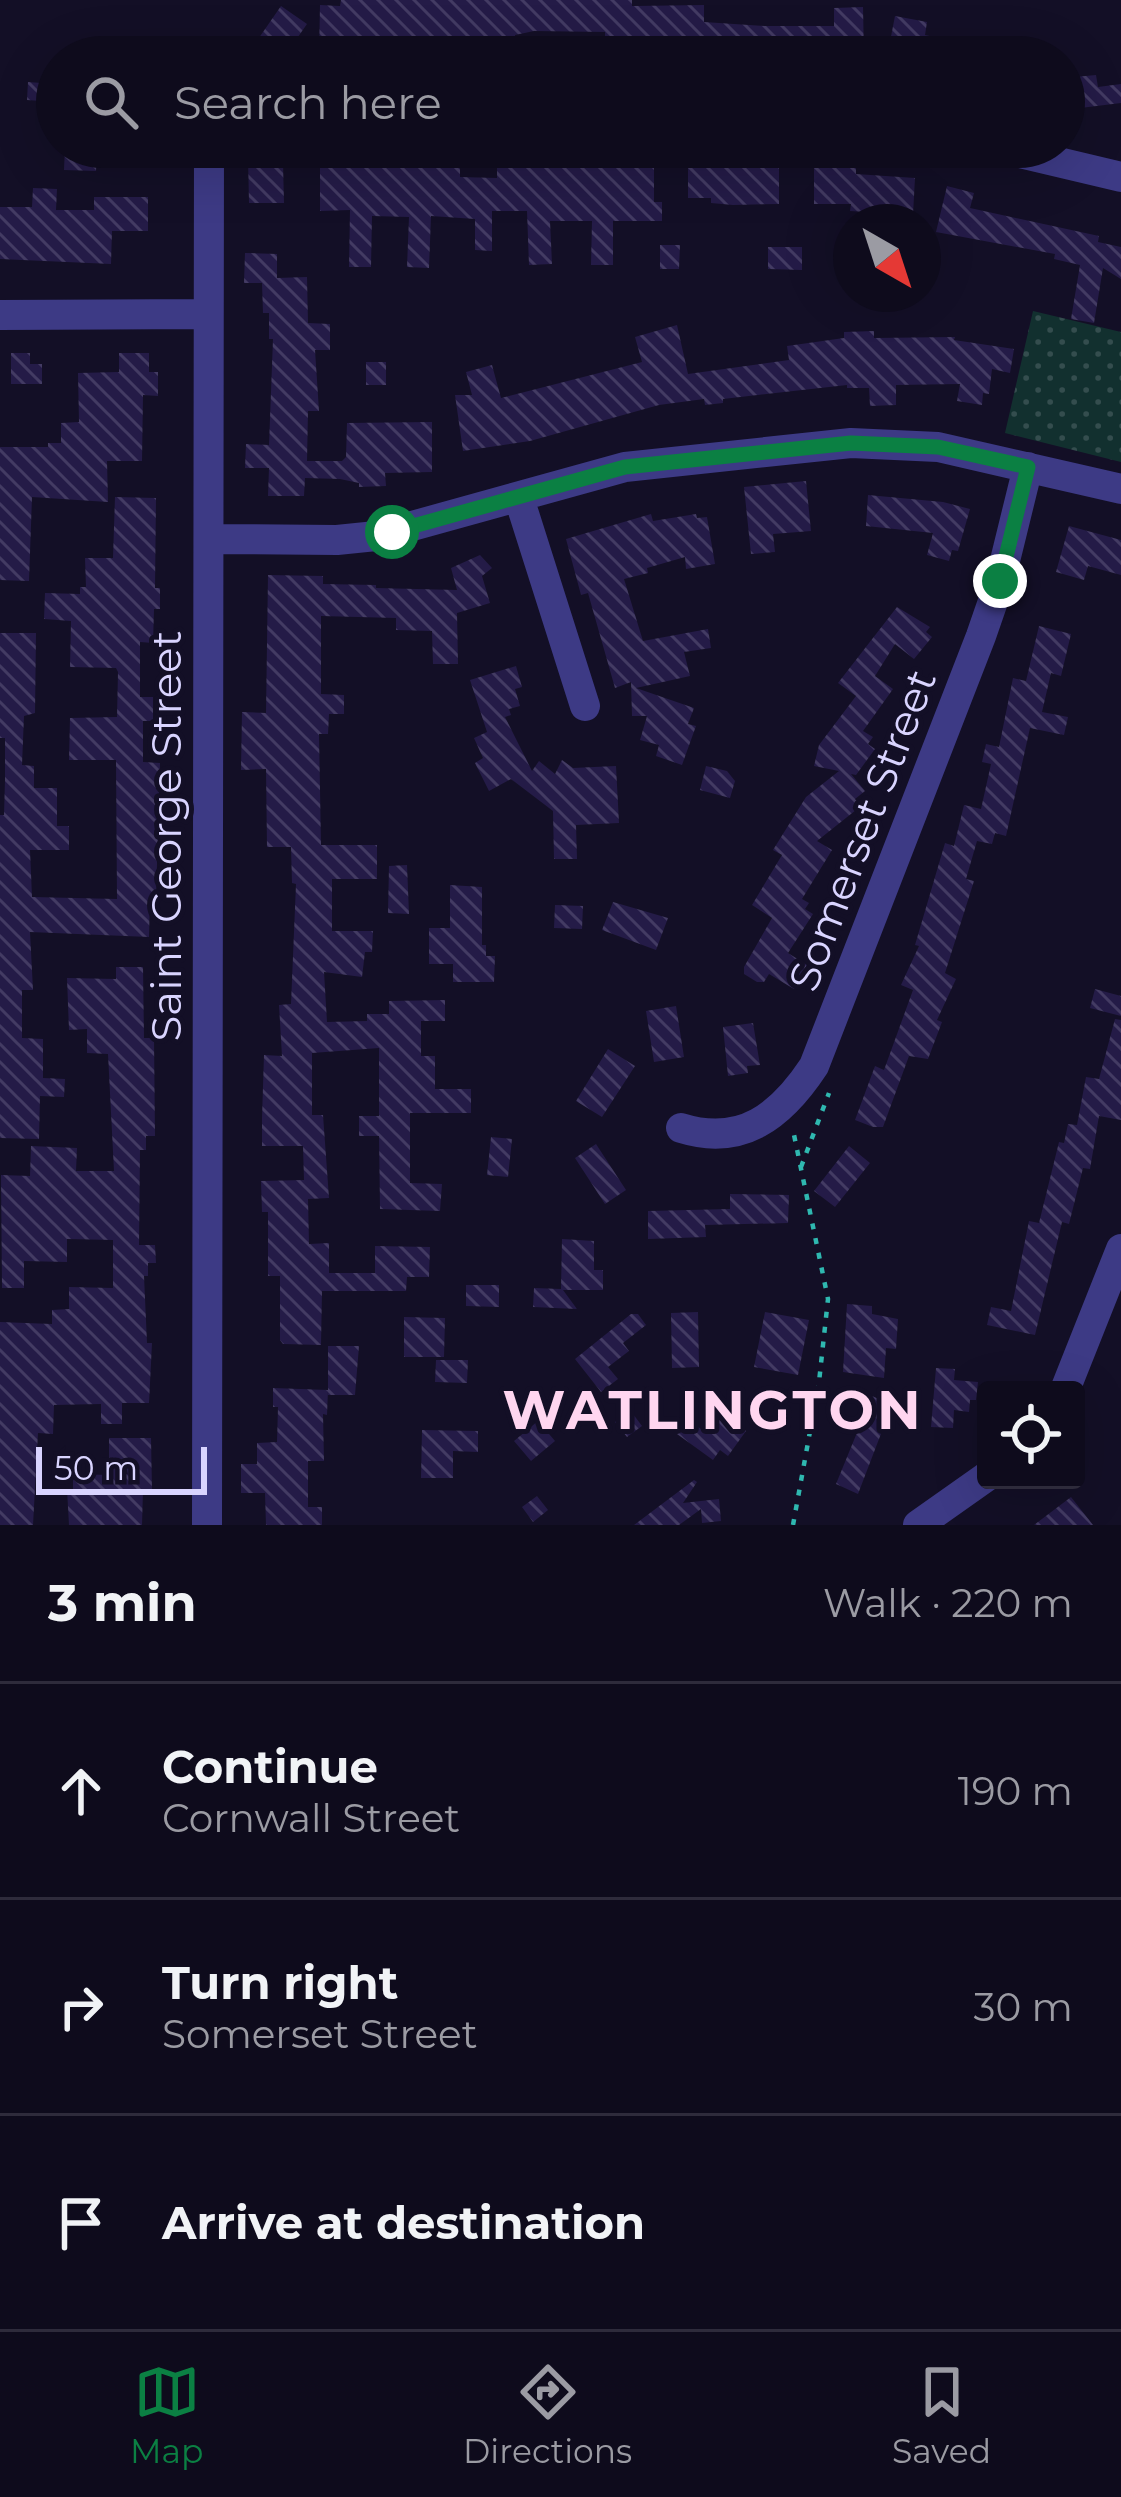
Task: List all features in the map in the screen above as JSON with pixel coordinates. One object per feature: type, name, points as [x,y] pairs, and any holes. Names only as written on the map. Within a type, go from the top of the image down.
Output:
[{"type":"street","name":"Saint George Street","points":[[207,1525],[209,168]]},
{"type":"street","points":[[1083,168],[1121,177]]},
{"type":"street","points":[[0,315],[208,314]]},
{"type":"street","points":[[209,539],[357,539],[625,467],[851,443],[938,447],[1121,489]]},
{"type":"street","name":"Somerset Street","points":[[681,1128],[722,1136],[752,1126],[788,1100],[814,1066],[1000,581],[1028,467]]},
{"type":"street","points":[[519,498],[585,706]]},
{"type":"street","points":[[1068,1381],[1121,1249]]},
{"type":"street","points":[[918,1525],[977,1483]]},
{"type":"path","points":[[799,1170],[830,1091]]},
{"type":"path","points":[[788,1100],[828,1299],[819,1382],[793,1525]]},
{"type":"green space","points":[[1033,311],[1121,332],[1121,462],[1005,433]]},
{"type":"building","points":[[341,0],[632,0],[632,6],[704,5],[704,22],[764,26],[834,26],[834,8],[863,7],[864,36],[605,36],[605,32],[534,31],[515,36],[319,36],[320,5],[340,6]]},
{"type":"building","points":[[281,6],[307,24],[299,36],[260,36]]},
{"type":"building","points":[[895,16],[927,22],[925,35],[930,36],[891,36]]},
{"type":"building","points":[[1096,75],[1098,87],[1121,84],[1121,103],[1085,107],[1085,76]]},
{"type":"building","points":[[28,82],[36,83],[36,101],[27,100]]},
{"type":"building","points":[[248,168],[283,168],[284,203],[249,203]]},
{"type":"building","points":[[320,168],[460,168],[460,177],[497,178],[497,168],[654,168],[654,202],[662,202],[662,221],[613,221],[613,265],[591,265],[592,221],[550,221],[552,264],[529,265],[527,211],[492,211],[492,251],[475,250],[475,219],[431,216],[429,268],[407,267],[409,217],[372,216],[371,267],[349,267],[350,210],[320,211]]},
{"type":"building","points":[[688,168],[779,168],[779,204],[733,205],[688,198]]},
{"type":"building","points":[[814,168],[856,168],[856,174],[915,178],[914,204],[814,204]]},
{"type":"building","points":[[947,186],[974,193],[970,208],[1099,236],[1098,242],[1121,247],[1121,279],[1103,268],[1094,323],[1071,319],[1080,265],[1054,259],[1055,254],[941,233]]},
{"type":"building","points":[[33,188],[57,189],[56,210],[94,210],[94,197],[148,197],[148,231],[112,231],[111,264],[0,259],[0,207],[32,207]]},
{"type":"building","points":[[660,245],[680,245],[679,269],[660,269]]},
{"type":"building","points":[[768,247],[802,247],[802,270],[768,269]]},
{"type":"building","points":[[245,253],[277,254],[277,278],[307,277],[308,323],[330,324],[330,350],[315,350],[319,411],[308,411],[307,461],[342,461],[347,423],[432,422],[432,472],[385,473],[386,486],[359,487],[359,483],[340,479],[305,478],[304,496],[268,496],[269,468],[245,468],[246,444],[269,445],[273,339],[269,339],[269,313],[263,313],[262,283],[244,283]]},
{"type":"building","points":[[677,325],[688,374],[789,360],[787,346],[844,338],[844,332],[874,331],[874,338],[955,337],[1014,349],[1010,373],[992,369],[989,394],[983,393],[982,405],[957,401],[960,384],[896,385],[896,405],[870,406],[869,388],[847,385],[705,405],[704,399],[659,405],[530,441],[463,451],[455,395],[472,395],[466,372],[492,365],[501,398],[642,362],[635,337]]},
{"type":"building","points":[[11,353],[30,353],[30,364],[42,364],[42,384],[11,384]]},
{"type":"building","points":[[119,353],[149,353],[149,372],[158,372],[158,396],[143,395],[142,461],[107,461],[108,502],[32,497],[29,581],[0,580],[0,447],[61,443],[61,423],[79,422],[78,373],[119,372]]},
{"type":"building","points":[[366,362],[386,362],[386,385],[366,385]]},
{"type":"building","points":[[806,481],[811,531],[773,534],[775,552],[751,554],[744,487]]},
{"type":"building","points":[[868,495],[970,509],[958,551],[952,550],[949,561],[927,555],[933,533],[866,526]]},
{"type":"building","points":[[115,497],[156,498],[155,588],[160,588],[160,609],[154,609],[153,643],[140,642],[140,697],[153,697],[153,721],[143,721],[143,762],[160,763],[156,897],[150,897],[149,937],[30,932],[33,990],[22,990],[22,1038],[43,1039],[43,1078],[65,1079],[64,1097],[40,1096],[39,1139],[0,1138],[0,815],[4,815],[5,738],[0,738],[0,633],[36,633],[35,713],[24,716],[22,765],[34,766],[34,788],[57,788],[57,826],[69,826],[69,850],[30,850],[32,897],[117,899],[116,760],[69,760],[70,718],[117,717],[118,672],[116,668],[70,667],[71,621],[44,619],[45,593],[80,594],[80,587],[86,587],[85,558],[113,558]]},
{"type":"building","points":[[651,514],[653,521],[696,514],[707,517],[715,564],[686,569],[685,557],[624,579],[643,641],[708,629],[711,648],[684,652],[690,676],[636,688],[694,708],[688,724],[696,726],[682,765],[656,756],[659,745],[640,740],[647,716],[632,716],[631,682],[615,688],[588,593],[581,595],[566,539]]},
{"type":"building","points":[[1069,526],[1121,540],[1121,575],[1088,566],[1084,580],[1056,572]]},
{"type":"building","points":[[480,555],[492,568],[482,576],[490,603],[457,613],[458,664],[433,664],[432,631],[396,630],[396,618],[321,616],[321,694],[344,695],[344,714],[329,714],[328,734],[319,734],[321,845],[377,845],[377,879],[332,879],[332,931],[373,931],[372,952],[365,952],[362,977],[324,972],[327,1022],[367,1021],[367,1014],[389,1014],[389,1001],[445,1000],[445,1021],[421,1021],[421,1056],[435,1056],[435,1089],[471,1089],[471,1113],[410,1113],[410,1183],[442,1184],[440,1211],[380,1209],[379,1136],[359,1136],[359,1116],[379,1116],[379,1048],[312,1053],[312,1115],[323,1115],[329,1198],[308,1199],[309,1244],[329,1243],[329,1273],[375,1273],[375,1246],[430,1247],[429,1277],[407,1277],[406,1291],[322,1291],[321,1345],[283,1344],[280,1276],[268,1276],[268,1212],[262,1212],[261,1181],[304,1180],[303,1146],[262,1146],[262,1118],[264,1055],[282,1056],[279,1005],[291,1004],[296,884],[292,883],[291,847],[267,847],[266,769],[241,770],[242,712],[266,713],[268,575],[323,576],[323,584],[457,590],[451,568]]},
{"type":"building","points":[[897,607],[930,627],[926,632],[932,637],[914,659],[895,644],[875,676],[893,689],[863,731],[873,737],[868,744],[875,749],[856,775],[851,774],[865,791],[855,799],[861,806],[817,841],[832,850],[802,899],[813,914],[788,953],[807,965],[794,989],[769,974],[764,982],[757,982],[744,974],[744,967],[772,918],[752,905],[782,855],[773,850],[806,797],[839,771],[814,766],[819,745],[856,696],[838,683]]},
{"type":"building","points":[[1039,626],[1071,634],[1061,676],[1051,673],[1042,712],[1068,717],[1064,735],[1030,728],[1006,836],[995,833],[992,844],[977,841],[966,879],[974,881],[945,973],[956,979],[937,1020],[942,1022],[928,1059],[909,1056],[883,1127],[873,1127],[855,1120],[875,1066],[884,1070],[913,990],[901,985],[919,946],[915,945],[945,843],[954,846],[964,805],[981,809],[991,764],[982,762],[986,744],[999,747],[1013,678],[1026,681]]},
{"type":"building","points":[[516,666],[522,687],[515,689],[520,706],[509,709],[511,715],[505,717],[532,771],[539,761],[555,774],[562,760],[573,768],[616,766],[619,823],[576,825],[577,859],[554,859],[553,811],[511,779],[489,791],[475,763],[483,758],[474,738],[487,732],[470,680]]},
{"type":"building","points":[[706,766],[727,771],[735,781],[730,798],[700,790]]},
{"type":"building","points":[[407,865],[409,914],[388,913],[389,866]]},
{"type":"building","points":[[450,885],[482,887],[482,945],[486,945],[486,956],[495,956],[494,982],[453,982],[453,964],[429,964],[429,928],[450,928]]},
{"type":"building","points":[[613,902],[668,918],[656,950],[602,930]]},
{"type":"building","points":[[555,905],[583,906],[582,929],[554,928]]},
{"type":"building","points":[[116,967],[143,967],[144,1038],[154,1038],[155,1136],[146,1136],[146,1150],[140,1150],[139,1245],[155,1245],[156,1263],[148,1263],[148,1276],[144,1276],[147,1343],[152,1343],[149,1403],[122,1403],[122,1424],[101,1424],[101,1404],[54,1405],[53,1434],[38,1433],[33,1525],[0,1525],[0,1322],[52,1324],[52,1310],[69,1309],[69,1287],[113,1288],[113,1240],[67,1239],[67,1262],[24,1261],[24,1288],[2,1288],[1,1175],[30,1176],[31,1146],[77,1148],[76,1171],[114,1171],[108,1054],[87,1053],[87,1029],[69,1030],[67,978],[116,979]]},
{"type":"building","points":[[1095,989],[1121,996],[1121,1016],[1090,1008]]},
{"type":"building","points":[[676,1006],[684,1057],[654,1062],[646,1011]]},
{"type":"building","points":[[1115,1019],[1121,1020],[1121,1120],[1099,1116],[1090,1169],[1083,1168],[1069,1224],[1062,1222],[1035,1335],[987,1325],[991,1307],[1011,1311],[1029,1221],[1039,1223],[1059,1142],[1064,1143],[1068,1124],[1077,1125],[1086,1077],[1099,1079]]},
{"type":"building","points":[[753,1023],[760,1065],[747,1066],[748,1073],[728,1076],[723,1027]]},
{"type":"building","points":[[608,1049],[635,1066],[602,1117],[576,1101]]},
{"type":"building","points":[[491,1137],[512,1139],[508,1177],[487,1175]]},
{"type":"building","points":[[596,1144],[626,1190],[605,1204],[575,1158]]},
{"type":"building","points":[[849,1146],[870,1163],[835,1207],[814,1191]]},
{"type":"building","points":[[730,1194],[789,1195],[788,1223],[705,1225],[706,1237],[648,1239],[648,1211],[730,1209]]},
{"type":"building","points":[[562,1239],[594,1241],[594,1270],[603,1270],[603,1290],[563,1290],[577,1309],[533,1307],[534,1288],[561,1289]]},
{"type":"building","points":[[466,1285],[499,1285],[499,1307],[466,1306]]},
{"type":"building","points":[[847,1304],[872,1306],[872,1314],[898,1319],[896,1349],[886,1348],[884,1378],[843,1372]]},
{"type":"building","points":[[698,1312],[699,1367],[672,1368],[671,1313]]},
{"type":"building","points":[[765,1312],[809,1320],[798,1375],[754,1367]]},
{"type":"building","points":[[631,1314],[638,1314],[646,1325],[623,1343],[629,1351],[608,1367],[618,1379],[601,1392],[575,1359]]},
{"type":"building","points":[[404,1317],[445,1318],[444,1357],[404,1357]]},
{"type":"building","points":[[328,1346],[359,1346],[355,1395],[328,1395]]},
{"type":"building","points":[[436,1360],[468,1360],[467,1383],[435,1382]]},
{"type":"building","points":[[936,1368],[955,1369],[954,1380],[977,1382],[976,1400],[970,1400],[969,1412],[954,1410],[953,1428],[931,1427]]},
{"type":"building","points":[[273,1388],[328,1390],[327,1415],[323,1414],[324,1461],[308,1461],[308,1507],[322,1507],[322,1525],[266,1525],[265,1493],[241,1493],[241,1464],[257,1464],[257,1443],[277,1442]]},
{"type":"building","points":[[872,1396],[892,1405],[858,1494],[836,1484]]},
{"type":"building","points":[[716,1409],[746,1431],[728,1456],[720,1450],[713,1460],[677,1434],[688,1419],[701,1429]]},
{"type":"building","points":[[630,1410],[642,1426],[627,1437],[615,1422]]},
{"type":"building","points":[[538,1421],[555,1441],[531,1461],[514,1441]]},
{"type":"building","points":[[422,1430],[478,1431],[478,1452],[453,1451],[453,1478],[421,1478]]},
{"type":"building","points":[[109,1438],[151,1438],[152,1490],[143,1490],[142,1525],[69,1525],[67,1489],[73,1489],[73,1474],[109,1475]]},
{"type":"building","points":[[694,1480],[683,1503],[719,1499],[721,1521],[702,1523],[701,1509],[679,1525],[634,1525]]},
{"type":"building","points":[[537,1496],[548,1510],[533,1522],[522,1507]]},
{"type":"building","points":[[1071,1497],[1093,1525],[1034,1525]]},
{"type":"district","name":"WATLINGTON","points":[[713,1410]]},
{"type":"route","points":[[392,532],[625,467],[900,442],[1028,467],[1000,581]]}]
